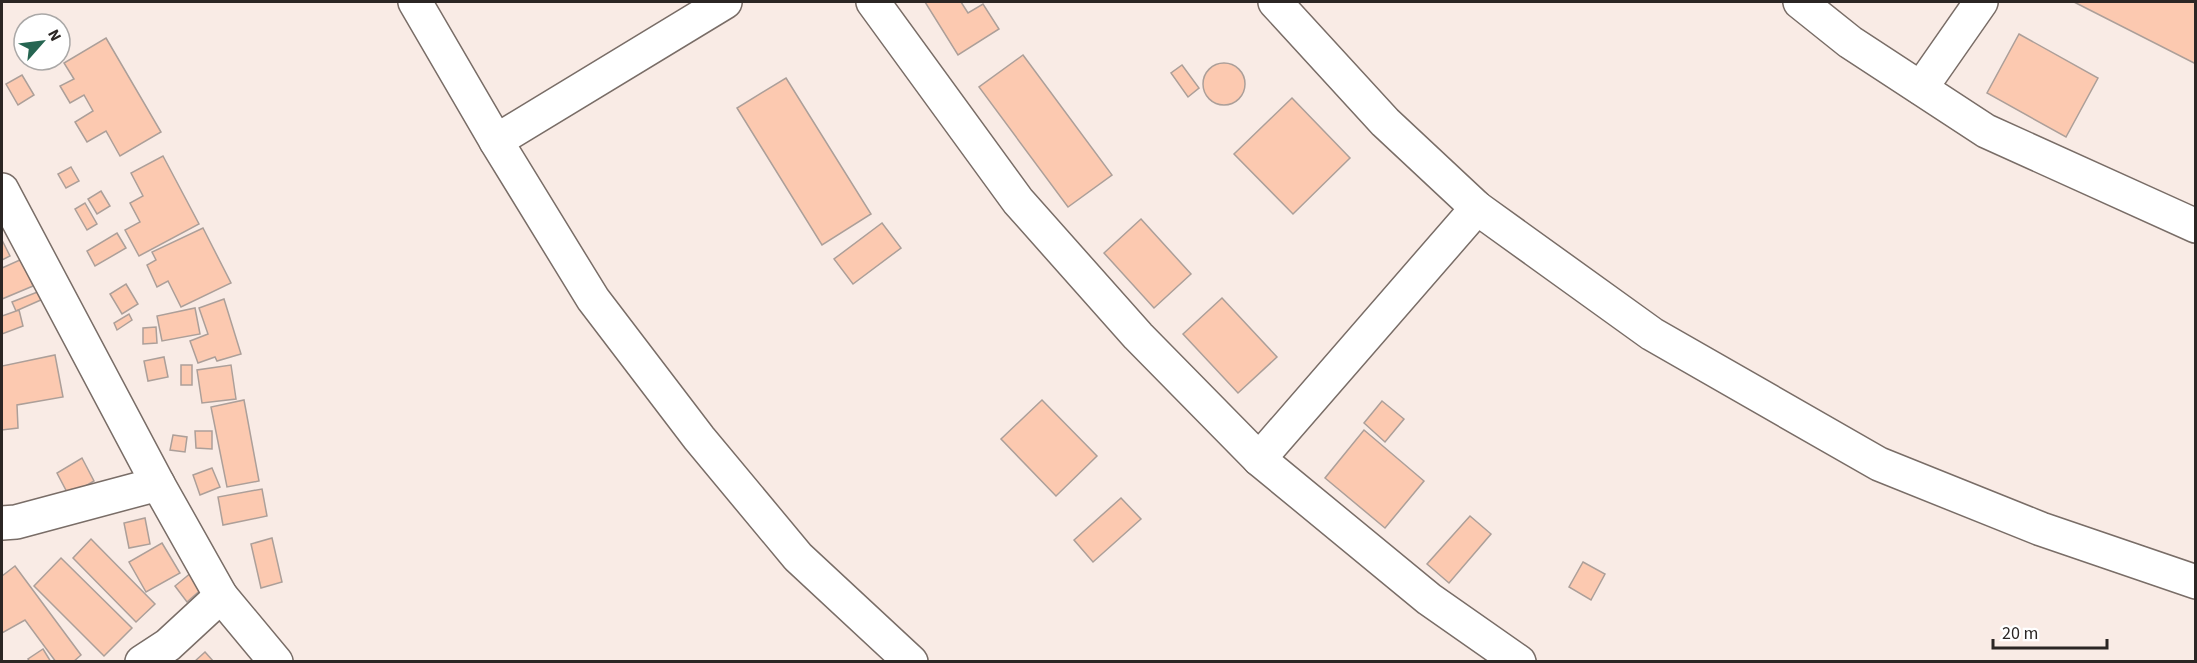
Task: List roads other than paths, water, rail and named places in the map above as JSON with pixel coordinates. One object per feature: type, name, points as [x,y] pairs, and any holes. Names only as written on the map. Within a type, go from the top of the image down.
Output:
[{"type":"street","points":[[415,2],[593,300],[699,438],[798,557],[911,662]]},
{"type":"street","points":[[496,141],[724,2]]},
{"type":"street","points":[[873,2],[1017,201],[1138,336],[1259,459],[1429,599],[1519,662]]},
{"type":"street","points":[[1275,2],[1385,122],[1477,208],[1652,334],[1879,464],[2041,529],[2196,582]]},
{"type":"street","points":[[1800,2],[1850,42],[1986,131],[2196,226]]},
{"type":"street","points":[[1921,88],[1981,2]]},
{"type":"street","points":[[2,190],[158,484],[221,596],[276,662]]},
{"type":"street","points":[[1259,459],[1477,208]]},
{"type":"street","points":[[2,523],[16,522],[158,484]]},
{"type":"street","points":[[142,662],[168,645],[221,596]]}]
